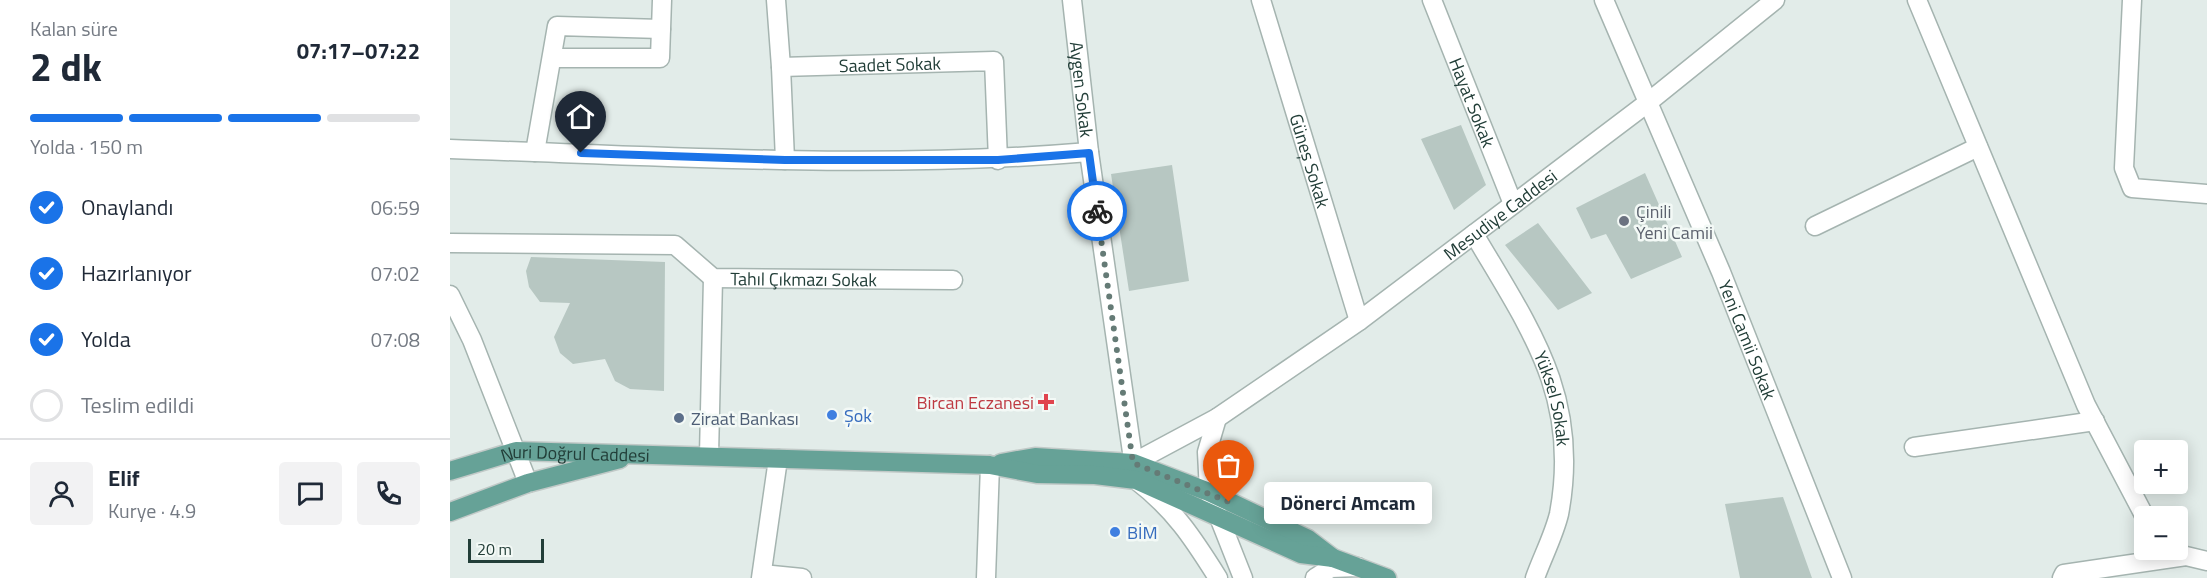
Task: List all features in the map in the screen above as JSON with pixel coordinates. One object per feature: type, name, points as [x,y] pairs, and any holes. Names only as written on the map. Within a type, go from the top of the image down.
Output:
[{"type":"main road","name":"Nuri Doğrul Caddesi","points":[[450,471],[516,451],[643,453]]},
{"type":"main road","points":[[643,453],[990,465],[1035,457],[1134,472],[1209,492],[1308,539],[1333,558]]},
{"type":"main road","name":"Nuri Doğrul Caddesi","points":[[450,513],[528,483],[643,453]]},
{"type":"main road","points":[[1134,472],[1190,505],[1301,554],[1333,558],[1387,578]]},
{"type":"street","points":[[552,58],[660,58],[662,0]]},
{"type":"street","points":[[776,0],[785,160]]},
{"type":"street","name":"Aygen Sokak","points":[[1072,0],[1089,153],[1134,472]]},
{"type":"street","name":"Güneş Sokak","points":[[1261,0],[1359,321]]},
{"type":"street","name":"Hayat Sokak","points":[[1432,0],[1513,204]]},
{"type":"street","name":"Yeni Camii Sokak","points":[[1604,0],[1646,104],[1721,272],[1842,578]]},
{"type":"street","name":"Mesudiye Caddesi","points":[[1134,472],[1359,321],[1646,104],[1775,0]]},
{"type":"street","points":[[1917,0],[2095,421],[2139,506]]},
{"type":"street","points":[[2132,0],[2124,168],[2132,188],[2207,194]]},
{"type":"street","points":[[535,152],[557,26],[661,29]]},
{"type":"street","name":"Saadet Sokak","points":[[781,67],[994,61],[998,160]]},
{"type":"street","points":[[1815,226],[1978,147]]},
{"type":"street","points":[[450,149],[785,160],[998,160],[1089,153]]},
{"type":"street","name":"Yüksel Sokak","points":[[1474,234],[1527,323],[1549,370],[1561,410],[1564,459],[1558,515],[1535,578]]},
{"type":"street","name":"Tahıl Çıkmazı Sokak","points":[[450,243],[675,245],[713,278],[953,280]]},
{"type":"street","points":[[709,455],[713,278]]},
{"type":"street","points":[[450,295],[472,340],[528,483]]},
{"type":"street","points":[[1217,418],[1207,452],[1209,492],[1243,578]]},
{"type":"street","points":[[1914,447],[2095,421]]},
{"type":"street","points":[[778,459],[761,576],[802,578]]},
{"type":"street","points":[[986,578],[990,465]]},
{"type":"street","points":[[1134,472],[1188,530],[1218,578]]},
{"type":"street","points":[[1188,530],[1190,505],[1198,496],[1209,492]]},
{"type":"street","points":[[2188,555],[2207,561]]},
{"type":"street","points":[[2062,578],[2064,574],[2142,560]]},
{"type":"street","points":[[1315,578],[1330,568],[1358,567]]},
{"type":"building","points":[[1461,125],[1486,185],[1454,210],[1421,139]]},
{"type":"building","points":[[1172,165],[1189,281],[1129,291],[1111,174]]},
{"type":"building","name":"Çinili Yeni Camii","points":[[1645,173],[1682,257],[1631,279],[1606,234],[1591,239],[1576,208]]},
{"type":"building","points":[[1538,223],[1592,293],[1558,310],[1505,245]]},
{"type":"building","points":[[531,257],[665,262],[664,391],[630,389],[615,381],[605,359],[573,364],[560,353],[554,337],[570,303],[540,302],[529,287],[526,271]]},
{"type":"building","points":[[1783,497],[1812,578],[1740,578],[1725,504]]},
{"type":"way so far","points":[[1097,211],[1133,463],[1229,502]]},
{"type":"place","name":"Çinili Yeni Camii","points":[[1624,221]]},
{"type":"place","name":"Bircan Eczanesi","points":[[1046,402]]},
{"type":"place","name":"Şok","points":[[832,415]]},
{"type":"place","name":"Ziraat Bankası","points":[[679,418]]},
{"type":"place","name":"Dönerci Amcam","points":[[1229,502]]},
{"type":"place","name":"BİM","points":[[1115,532]]},
{"type":"route","points":[[581,153],[785,160],[998,160],[1089,153],[1097,211]]}]
